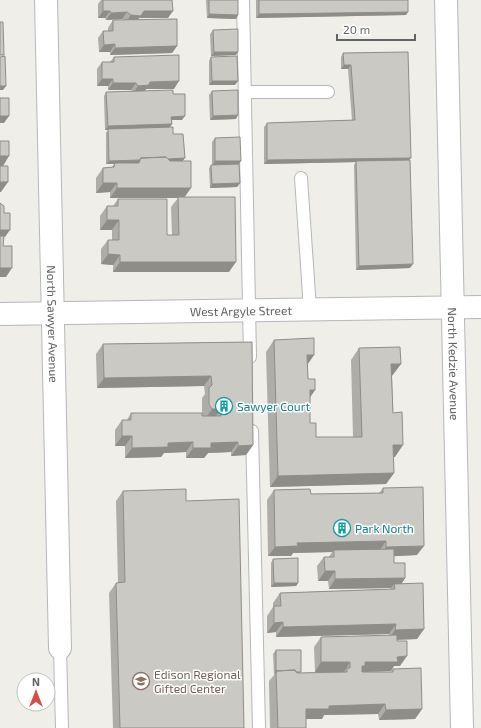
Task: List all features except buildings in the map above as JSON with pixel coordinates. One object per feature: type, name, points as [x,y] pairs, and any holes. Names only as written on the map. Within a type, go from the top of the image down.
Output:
[{"type":"street","name":"North Sawyer Avenue","points":[[46,0],[60,648]]},
{"type":"street","name":"North Kedzie Avenue","points":[[446,0],[462,728]]},
{"type":"street","name":"West Argyle Street","points":[[0,314],[481,307]]},
{"type":"lane","points":[[243,0],[250,367]]},
{"type":"lane","points":[[245,92],[328,92]]},
{"type":"lane","points":[[301,178],[310,309]]},
{"type":"lane","points":[[251,422],[259,728]]},
{"type":"lane","points":[[60,648],[62,728]]},
{"type":"place","name":"Sawyer Court","points":[[224,406]]},
{"type":"place","name":"Park North","points":[[342,528]]},
{"type":"place","name":"Edison Regional Gifted Center","points":[[141,681]]}]
